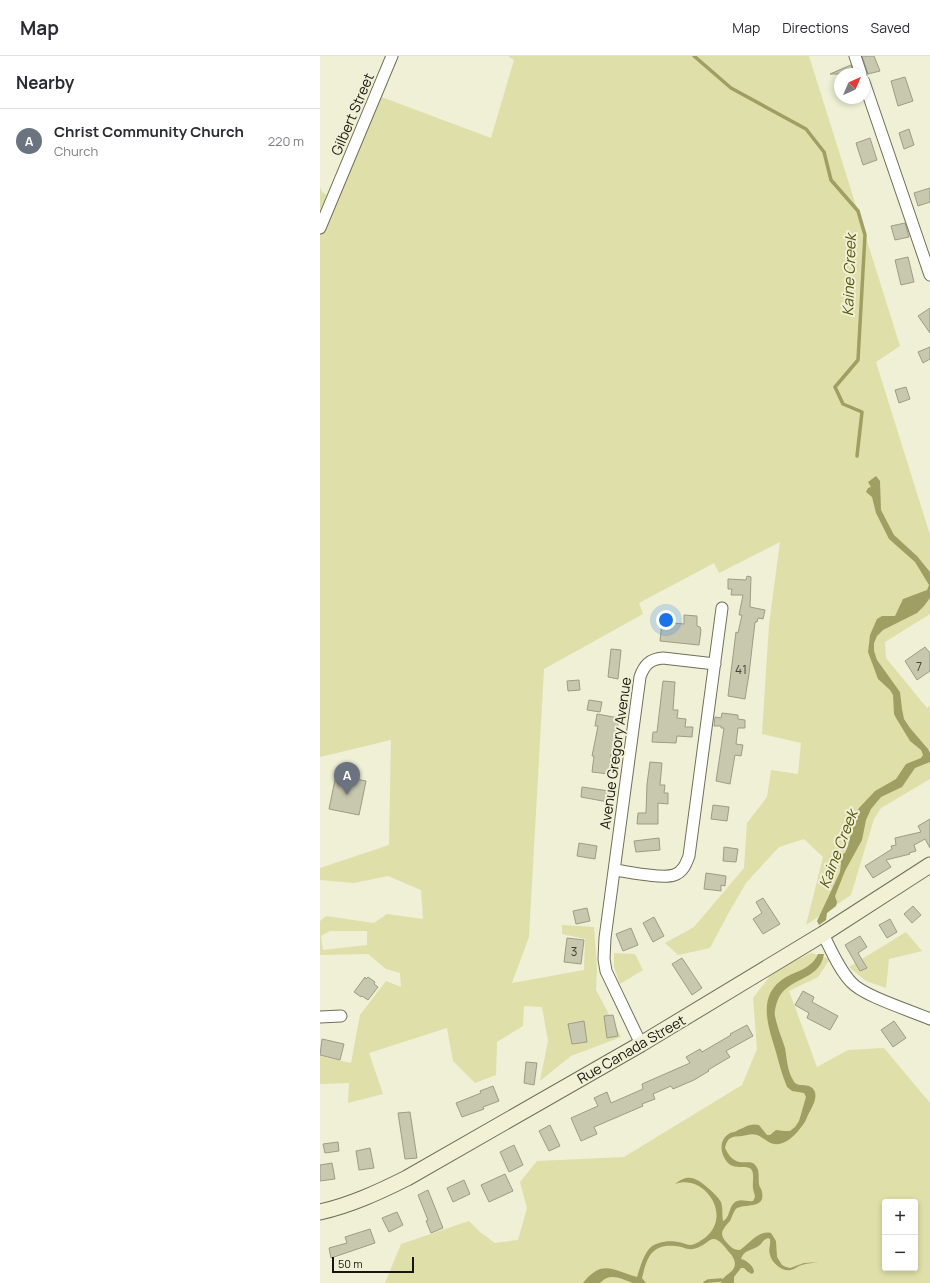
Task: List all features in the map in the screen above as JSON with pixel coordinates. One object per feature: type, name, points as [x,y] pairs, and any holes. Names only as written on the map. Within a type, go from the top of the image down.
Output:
[{"type":"main road","name":"Rue Canada Street","points":[[320,1212],[369,1196],[407,1178],[641,1044],[823,934],[930,865]]},
{"type":"street","name":"Gilbert Street","points":[[320,228],[392,56]]},
{"type":"street","points":[[855,56],[859,68]]},
{"type":"street","points":[[870,100],[930,275]]},
{"type":"street","points":[[615,870],[665,876],[674,875],[682,871],[686,864],[689,856],[722,608]]},
{"type":"street","name":"Avenue Gregory Avenue","points":[[641,1044],[612,985],[606,971],[604,959],[605,938],[639,685],[643,670],[648,663],[655,659],[663,658],[715,664]]},
{"type":"street","points":[[823,934],[843,972],[852,983],[873,996],[930,1019]]},
{"type":"street","points":[[320,1017],[341,1016]]},
{"type":"green space","points":[[508,56],[809,56],[900,346],[876,362],[930,535],[930,614],[885,642],[886,658],[927,708],[930,706],[930,779],[881,808],[874,819],[851,895],[806,925],[823,857],[804,839],[779,847],[746,883],[710,948],[678,955],[665,943],[694,927],[744,868],[747,823],[767,797],[771,770],[798,774],[801,743],[762,734],[769,625],[780,542],[719,573],[714,563],[639,603],[643,614],[544,669],[529,937],[512,983],[584,970],[585,939],[562,934],[562,925],[594,927],[597,968],[596,990],[621,1037],[571,1056],[540,1081],[548,1041],[542,1007],[524,1006],[523,1026],[497,1042],[496,1075],[475,1083],[453,1061],[447,1028],[369,1053],[383,1094],[348,1103],[349,1083],[320,1084],[320,1056],[351,1063],[360,1015],[386,981],[401,987],[400,973],[386,969],[368,954],[320,955],[320,921],[326,916],[374,923],[387,914],[423,919],[421,890],[388,876],[354,883],[320,880],[320,868],[389,845],[391,740],[320,757],[320,187],[322,192],[332,198],[376,95],[491,138],[514,60]],"holes":[[[330,931],[367,931],[367,945],[323,950],[321,936]]]},
{"type":"green space","points":[[906,932],[922,951],[889,959],[886,988],[866,981],[849,967]]},
{"type":"green space","points":[[614,953],[635,954],[643,970],[620,984],[614,967]]},
{"type":"green space","points":[[811,953],[830,959],[818,977],[789,991],[817,1067],[848,1050],[884,1048],[930,1103],[930,1283],[385,1283],[401,1244],[469,1221],[480,1232],[495,1243],[518,1240],[527,1208],[520,1182],[537,1161],[624,1157],[742,1085],[757,1049],[753,998],[774,971]]},
{"type":"shaded area","points":[[876,476],[880,481],[881,510],[894,535],[917,556],[930,572],[930,598],[917,613],[883,630],[877,636],[874,643],[874,651],[877,660],[900,692],[904,719],[928,749],[930,753],[930,762],[915,768],[902,787],[881,797],[871,809],[866,820],[862,840],[845,871],[835,896],[837,902],[836,906],[827,913],[826,920],[819,925],[817,921],[840,872],[841,863],[839,856],[845,853],[848,846],[853,831],[853,821],[859,808],[875,791],[896,779],[906,764],[921,758],[923,755],[921,750],[910,741],[896,718],[894,714],[893,695],[890,690],[878,679],[868,652],[870,635],[877,619],[882,616],[895,616],[903,599],[927,590],[929,585],[915,562],[889,539],[876,513],[872,497],[866,492],[868,488],[871,487],[868,482]]},
{"type":"shaded area","points":[[818,954],[824,954],[821,963],[816,970],[788,987],[781,994],[777,1002],[775,1012],[791,1076],[796,1084],[809,1086],[813,1089],[815,1092],[814,1104],[803,1125],[792,1137],[783,1143],[773,1144],[760,1136],[753,1134],[729,1139],[725,1148],[734,1160],[738,1162],[750,1162],[756,1166],[759,1185],[762,1191],[762,1198],[757,1204],[742,1206],[735,1210],[722,1234],[730,1246],[740,1250],[758,1235],[762,1233],[771,1233],[776,1241],[777,1257],[782,1265],[790,1268],[804,1263],[820,1262],[804,1264],[791,1270],[784,1270],[775,1264],[771,1258],[769,1251],[770,1239],[768,1238],[759,1246],[746,1252],[742,1256],[741,1259],[753,1268],[754,1272],[752,1274],[744,1268],[741,1268],[734,1277],[734,1283],[721,1283],[722,1280],[733,1270],[735,1262],[732,1255],[722,1244],[714,1239],[693,1249],[667,1246],[660,1247],[655,1250],[648,1259],[642,1278],[646,1283],[633,1283],[620,1278],[612,1277],[600,1283],[583,1283],[596,1271],[608,1268],[637,1277],[645,1255],[651,1247],[662,1242],[671,1241],[692,1245],[706,1237],[714,1228],[716,1217],[715,1207],[711,1198],[704,1190],[695,1184],[685,1182],[675,1184],[684,1179],[696,1179],[717,1196],[721,1202],[723,1221],[726,1219],[732,1205],[737,1201],[753,1201],[755,1197],[751,1169],[734,1166],[728,1163],[723,1156],[722,1143],[726,1136],[730,1133],[751,1125],[759,1125],[767,1135],[770,1135],[776,1130],[790,1131],[799,1121],[806,1097],[804,1093],[792,1091],[787,1087],[770,1031],[767,1011],[768,1002],[771,993],[777,984],[786,977],[808,966]]},
{"type":"building","points":[[862,56],[874,56],[880,71],[870,74],[870,68],[866,68]]},
{"type":"building","points":[[851,65],[852,68],[844,68]]},
{"type":"building","points":[[905,77],[913,101],[898,106],[891,81]]},
{"type":"building","points":[[909,129],[914,145],[904,149],[899,133]]},
{"type":"building","points":[[870,138],[877,160],[863,165],[856,143]]},
{"type":"building","points":[[930,188],[930,202],[918,206],[914,193]]},
{"type":"building","points":[[905,223],[909,237],[895,240],[891,226]]},
{"type":"building","points":[[908,257],[914,282],[901,285],[895,260]]},
{"type":"building","points":[[930,308],[930,333],[918,316]]},
{"type":"building","points":[[930,347],[930,359],[923,363],[918,352]]},
{"type":"building","points":[[906,387],[910,399],[899,403],[895,390]]},
{"type":"building","points":[[747,576],[751,577],[750,607],[765,610],[763,619],[758,618],[757,622],[755,622],[745,699],[728,696],[736,632],[738,633],[742,615],[739,615],[743,595],[731,595],[732,589],[728,589],[728,579],[746,580]]},
{"type":"building","points":[[684,615],[697,616],[697,626],[700,627],[701,630],[699,645],[660,641],[662,622],[684,624]]},
{"type":"building","points":[[925,647],[930,653],[930,671],[917,680],[905,661]]},
{"type":"building","points":[[611,649],[621,650],[618,679],[608,677]]},
{"type":"building","points":[[579,680],[580,690],[568,691],[567,681]]},
{"type":"building","points":[[663,681],[675,682],[673,710],[678,710],[677,718],[686,719],[685,727],[693,727],[692,737],[677,736],[676,743],[652,742],[653,732],[657,732]]},
{"type":"building","points":[[589,700],[602,702],[600,712],[587,710]]},
{"type":"building","points":[[722,713],[738,715],[738,719],[745,720],[745,728],[738,728],[736,744],[743,745],[741,756],[735,755],[730,784],[716,781],[724,728],[721,728],[721,726],[714,726],[715,717],[721,718]]},
{"type":"building","points":[[597,714],[619,718],[615,743],[617,744],[615,754],[611,754],[609,774],[592,772],[594,756],[592,756],[598,726],[595,726]]},
{"type":"building","points":[[650,762],[662,763],[660,785],[665,785],[664,793],[668,793],[668,804],[658,803],[658,824],[637,824],[638,813],[646,813],[647,784]]},
{"type":"building","points":[[336,775],[366,781],[359,815],[329,809]]},
{"type":"building","points":[[582,787],[609,791],[608,802],[581,797]]},
{"type":"building","points":[[713,805],[729,807],[727,821],[711,819]]},
{"type":"building","points":[[930,819],[930,848],[925,839],[914,845],[916,851],[886,860],[891,867],[873,878],[865,866],[892,849],[891,846],[896,845],[895,838],[921,832],[918,826]]},
{"type":"building","points":[[659,838],[660,850],[636,852],[634,841]]},
{"type":"building","points":[[579,843],[597,846],[595,859],[577,856]]},
{"type":"building","points":[[724,847],[738,849],[736,862],[723,861]]},
{"type":"building","points":[[706,873],[726,876],[725,886],[721,885],[721,891],[704,889]]},
{"type":"building","points":[[763,898],[780,924],[763,934],[753,919],[762,913],[756,902]]},
{"type":"building","points":[[913,906],[921,915],[912,923],[904,914]]},
{"type":"building","points":[[587,908],[590,921],[576,924],[573,911]]},
{"type":"building","points":[[654,917],[664,936],[653,942],[643,923]]},
{"type":"building","points":[[890,919],[897,932],[887,938],[879,925]]},
{"type":"building","points":[[631,928],[638,945],[623,951],[616,934]]},
{"type":"building","points":[[860,936],[867,947],[858,953],[867,968],[860,971],[845,945]]},
{"type":"building","points":[[567,938],[584,940],[581,964],[564,962]]},
{"type":"building","points":[[682,958],[702,988],[692,995],[672,964]]},
{"type":"building","points":[[365,977],[366,979],[368,977],[375,982],[374,984],[378,987],[368,1000],[354,992]]},
{"type":"building","points":[[803,991],[814,997],[812,1002],[838,1016],[830,1030],[807,1018],[809,1013],[795,1005]]},
{"type":"building","points":[[613,1015],[618,1036],[607,1038],[604,1016]]},
{"type":"building","points":[[584,1021],[587,1042],[572,1044],[568,1024]]},
{"type":"building","points":[[894,1021],[906,1038],[893,1047],[881,1030]]},
{"type":"building","points":[[747,1025],[753,1036],[726,1051],[730,1057],[694,1080],[673,1089],[671,1086],[653,1094],[655,1099],[642,1104],[643,1106],[594,1127],[597,1134],[581,1141],[571,1118],[598,1106],[594,1098],[607,1092],[611,1103],[643,1089],[642,1084],[690,1063],[686,1057],[700,1049],[702,1052]]},
{"type":"building","points":[[322,1039],[344,1044],[340,1060],[320,1055]]},
{"type":"building","points":[[526,1062],[537,1063],[534,1085],[524,1083]]},
{"type":"building","points":[[493,1086],[499,1101],[483,1107],[484,1109],[462,1117],[456,1103],[481,1093],[480,1091]]},
{"type":"building","points":[[410,1112],[417,1158],[405,1159],[398,1113]]},
{"type":"building","points":[[550,1125],[560,1146],[549,1151],[539,1131]]},
{"type":"building","points":[[338,1142],[339,1151],[325,1153],[323,1144]]},
{"type":"building","points":[[514,1145],[523,1165],[509,1172],[500,1152]]},
{"type":"building","points":[[370,1148],[374,1168],[359,1170],[356,1151]]},
{"type":"building","points":[[332,1163],[335,1179],[320,1181],[320,1165]]},
{"type":"building","points":[[505,1174],[513,1191],[489,1202],[481,1185]]},
{"type":"building","points":[[464,1180],[470,1194],[453,1202],[447,1188]]},
{"type":"building","points":[[428,1190],[443,1228],[431,1233],[426,1221],[428,1220],[418,1195]]},
{"type":"building","points":[[397,1212],[403,1225],[389,1232],[382,1218]]},
{"type":"building","points":[[370,1229],[375,1243],[331,1258],[329,1248],[347,1243],[345,1237]]},
{"type":"waterway","name":"Kaine Creek","points":[[694,56],[731,88],[806,129],[824,152],[831,180],[858,211],[865,235],[858,360],[835,387],[843,404],[862,412],[857,456]]},
{"type":"waterway","points":[[705,1283],[708,1281],[721,1280]]},
{"type":"place","name":"Christ Community Church","points":[[347,795]]}]
